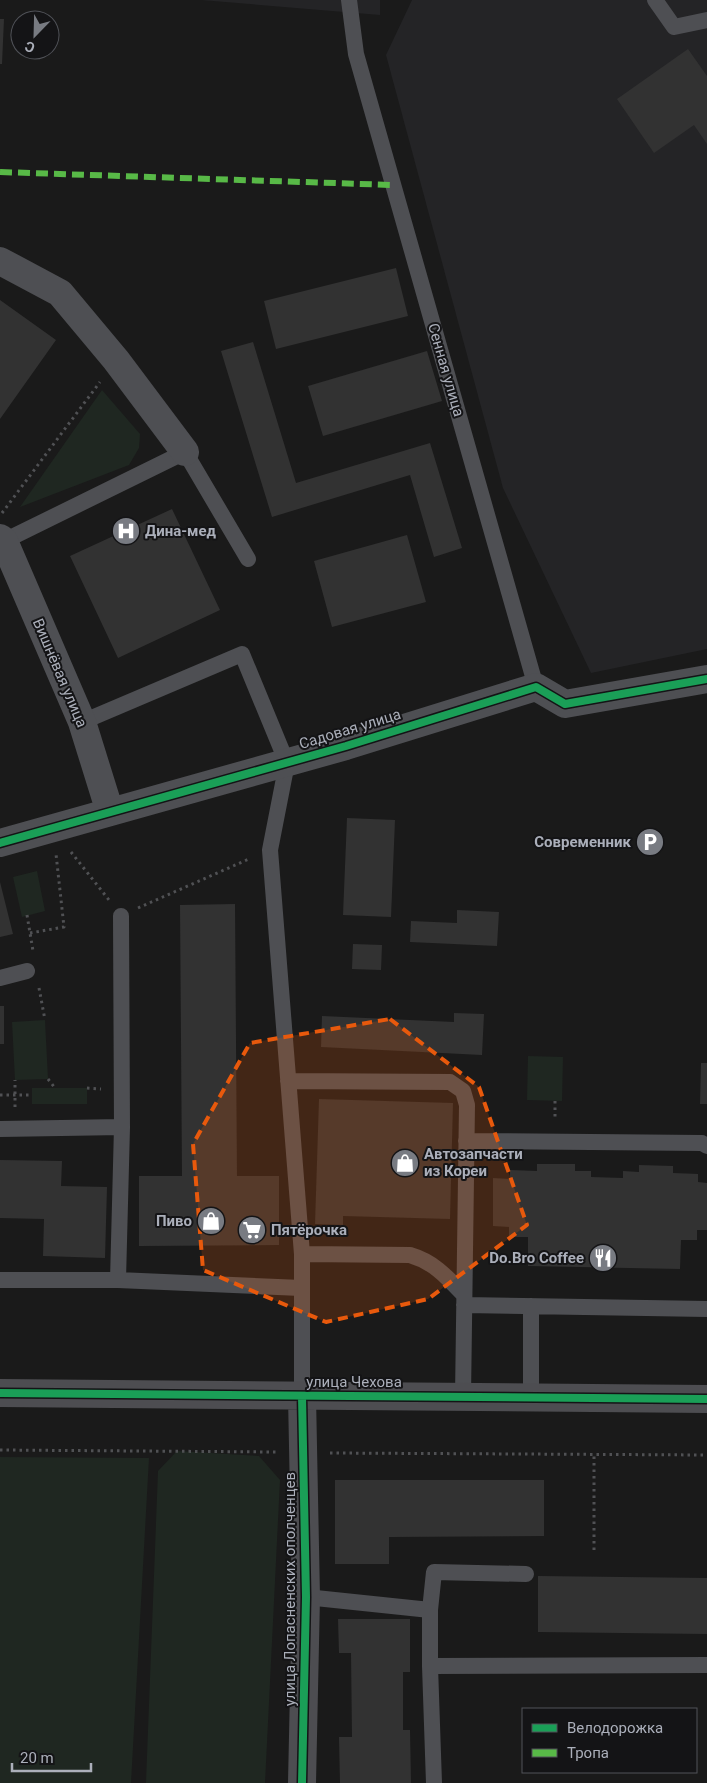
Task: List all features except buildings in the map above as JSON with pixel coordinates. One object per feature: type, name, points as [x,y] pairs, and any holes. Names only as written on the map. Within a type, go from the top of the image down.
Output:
[{"type":"street","points":[[0,261],[60,293],[116,360],[185,452]]},
{"type":"street","name":"Вишнёвая улица","points":[[2,540],[82,722],[110,812]]},
{"type":"street","points":[[536,687],[564,704],[707,679]]},
{"type":"street","name":"Садовая улица","points":[[0,843],[287,763],[536,687]]},
{"type":"street","name":"улица Чехова","points":[[0,1392],[707,1399]]},
{"type":"street","name":"улица Лопасненских ополченцев","points":[[302,1396],[306,1597],[302,1783]]},
{"type":"lane","name":"Сенная улица","points":[[349,0],[356,54],[536,687]]},
{"type":"lane","points":[[655,0],[674,27],[707,20]]},
{"type":"lane","points":[[2,540],[185,452],[248,559]]},
{"type":"lane","points":[[82,722],[242,654],[287,763],[270,850],[302,1254],[302,1396]]},
{"type":"lane","points":[[118,1280],[122,1127],[121,916]]},
{"type":"lane","points":[[0,978],[30,965]]},
{"type":"lane","points":[[288,1082],[450,1082],[463,1091],[467,1105],[463,1397]]},
{"type":"lane","points":[[7,1129],[122,1127]]},
{"type":"lane","points":[[466,1141],[702,1143],[707,1146]]},
{"type":"lane","points":[[302,1254],[410,1255],[424,1259],[437,1267],[464,1300],[531,1306],[707,1309]]},
{"type":"lane","points":[[0,1280],[118,1280],[301,1288]]},
{"type":"lane","points":[[531,1306],[531,1398]]},
{"type":"lane","points":[[434,1783],[430,1610],[434,1572],[526,1574]]},
{"type":"lane","points":[[306,1597],[430,1610]]},
{"type":"lane","points":[[430,1666],[707,1665]]},
{"type":"path","points":[[0,515],[116,360]]},
{"type":"path","points":[[53,828],[121,916],[270,850]]},
{"type":"path","points":[[30,933],[64,927],[53,828]]},
{"type":"path","points":[[28,915],[30,965]]},
{"type":"path","points":[[48,1079],[56,1088]]},
{"type":"path","points":[[7,1129],[15,1080]]},
{"type":"path","points":[[0,1096],[32,1096]]},
{"type":"path","points":[[0,1450],[707,1455]]},
{"type":"path","points":[[594,1454],[594,1550]]},
{"type":"highlighted area","points":[[390,1019],[479,1087],[527,1225],[428,1299],[326,1322],[203,1270],[193,1144],[250,1043]]},
{"type":"shaded area","points":[[201,0],[380,0],[380,15]]},
{"type":"shaded area","points":[[412,0],[707,0],[707,649],[591,673],[503,488],[386,55]]},
{"type":"shaded area","points":[[102,390],[140,434],[139,448],[129,465],[20,507]]},
{"type":"shaded area","points":[[37,871],[45,911],[22,917],[13,877]]},
{"type":"shaded area","points":[[45,1020],[48,1079],[15,1080],[12,1022]]},
{"type":"shaded area","points":[[528,1056],[563,1057],[562,1101],[527,1100]]},
{"type":"shaded area","points":[[32,1088],[87,1088],[87,1104],[32,1104]]},
{"type":"shaded area","points":[[177,1451],[259,1456],[280,1480],[265,1783],[146,1783],[158,1471]]},
{"type":"shaded area","points":[[0,1457],[149,1458],[131,1783],[0,1783]]},
{"type":"marked path","points":[[0,172],[393,185]]},
{"type":"cycle path","points":[[0,843],[346,746],[536,687],[565,704],[707,679]]},
{"type":"cycle path","points":[[0,1393],[707,1399]]},
{"type":"cycle path","points":[[302,1396],[306,1597],[302,1783]]},
{"type":"place","name":"Дина-мед","points":[[126,531]]},
{"type":"place","name":"Современник","points":[[650,842]]},
{"type":"place","name":"Автозапчасти из Кореи","points":[[405,1163]]},
{"type":"place","name":"Пиво","points":[[211,1221]]},
{"type":"place","name":"Пятёрочка","points":[[252,1230]]},
{"type":"place","name":"Do.Bro Coffee","points":[[603,1258]]}]
